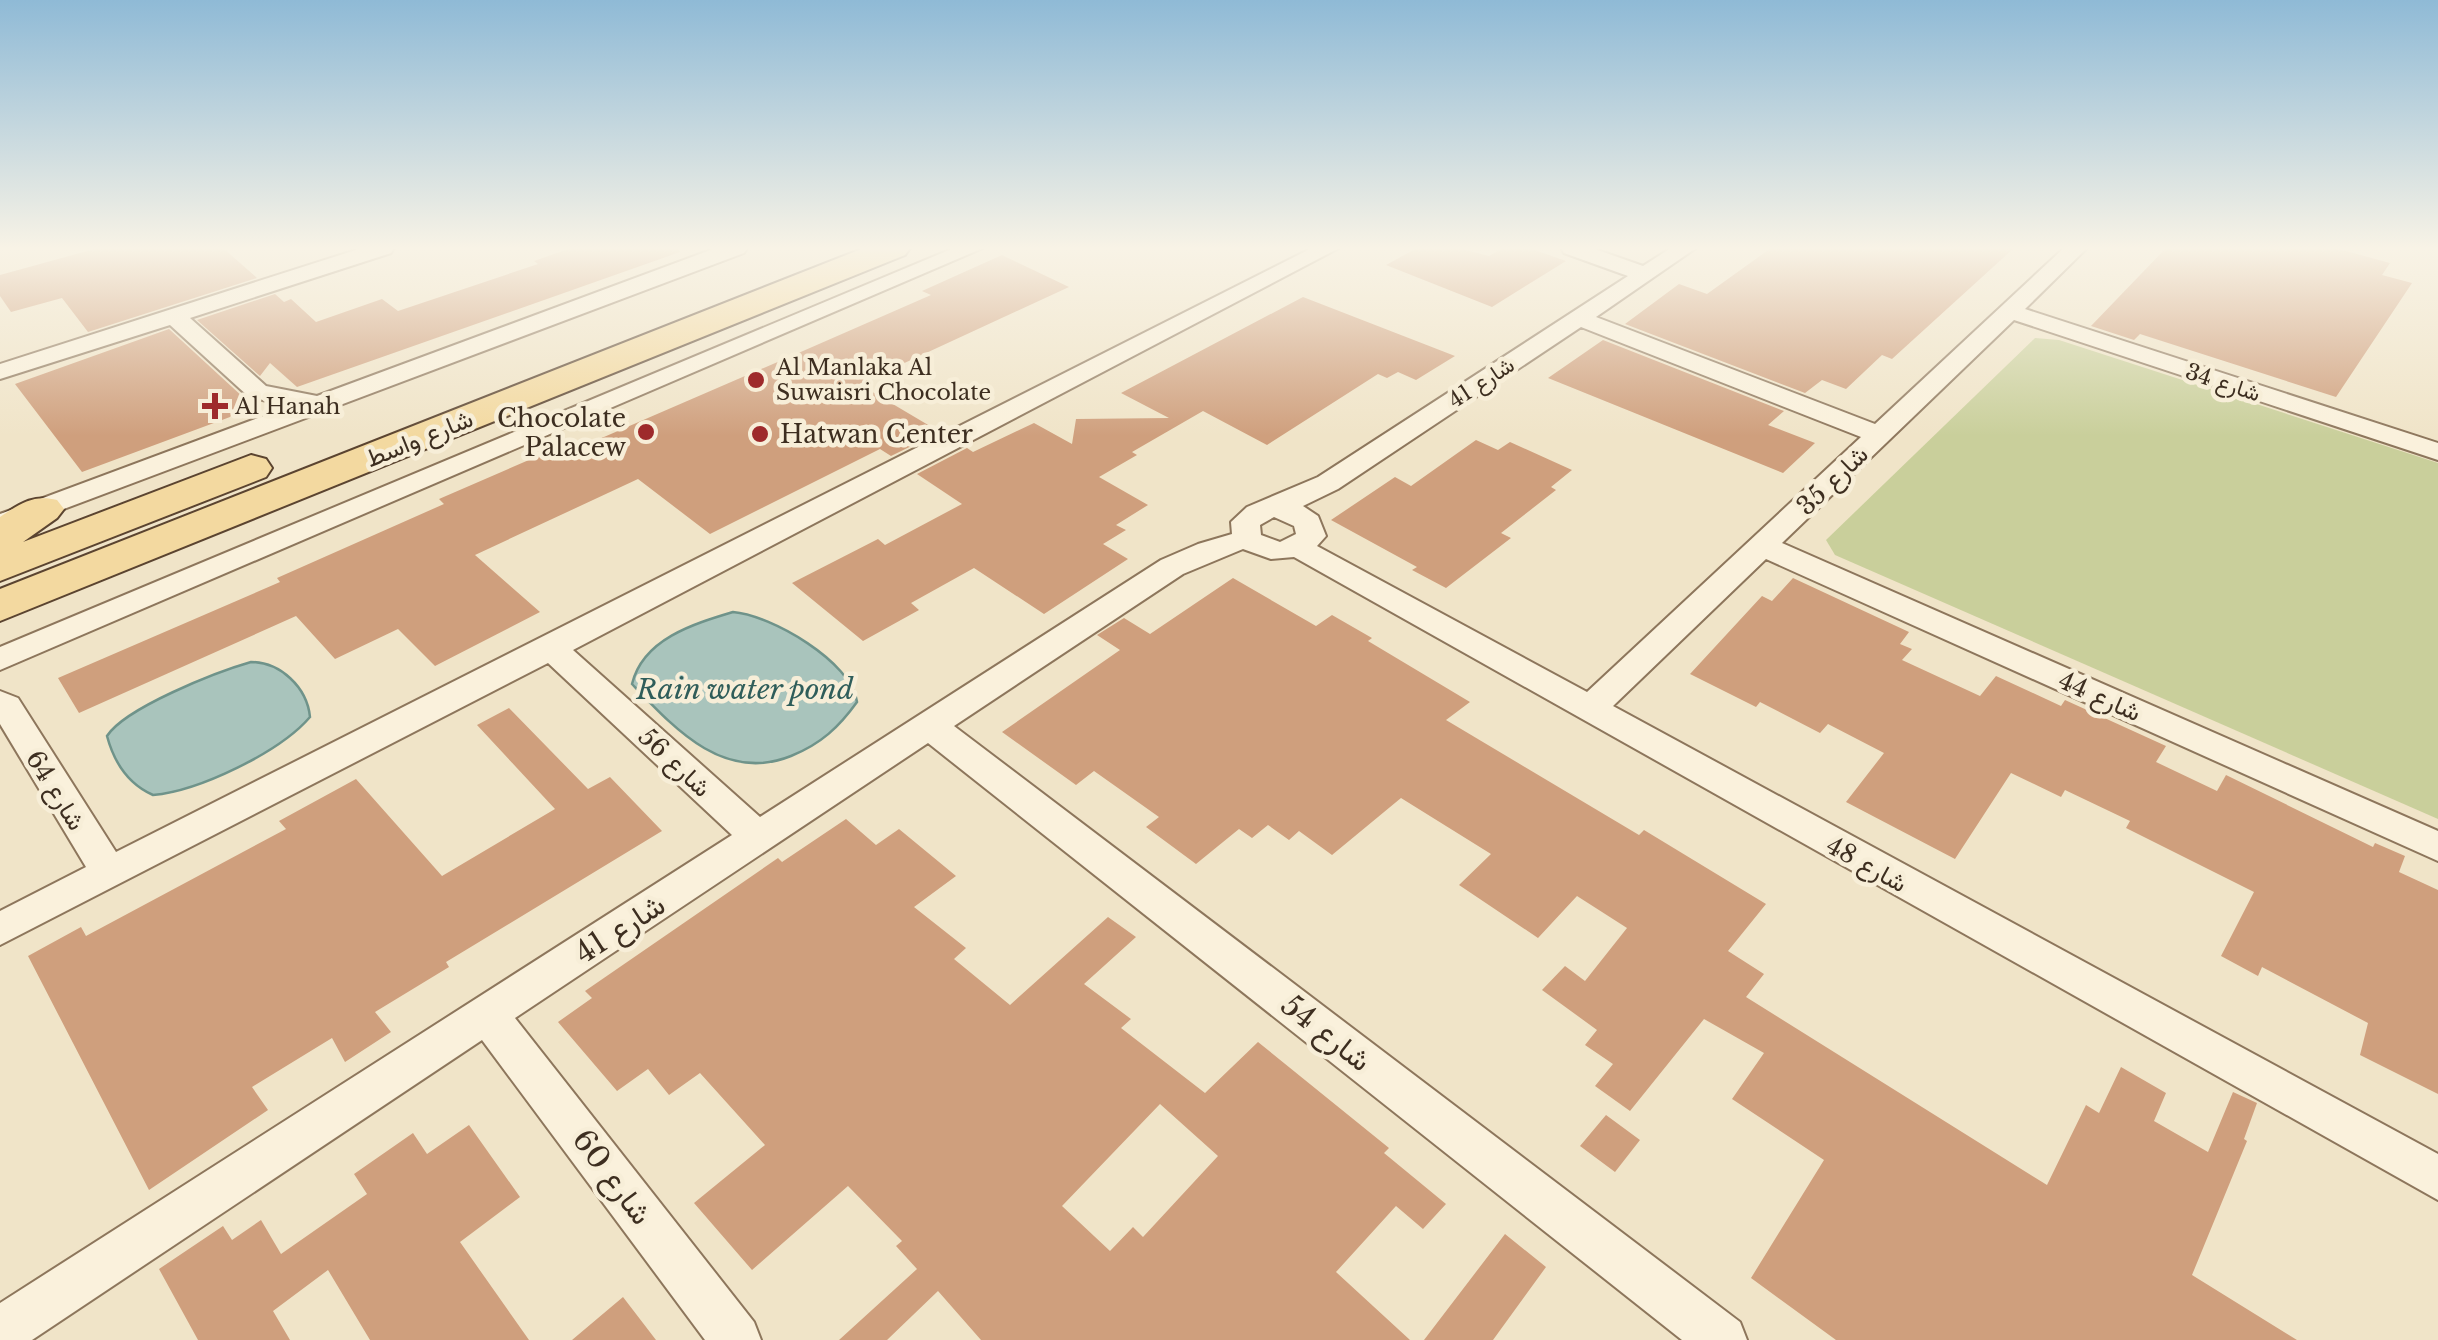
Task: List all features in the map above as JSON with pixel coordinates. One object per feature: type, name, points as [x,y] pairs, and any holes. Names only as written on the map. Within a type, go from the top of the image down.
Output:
[{"type":"main road","name":"شارع واسط","points":[[0,566],[654,311]]},
{"type":"main road","name":"شارع واسط","points":[[0,606],[737,311]]},
{"type":"main road","points":[[385,452],[518,438]]},
{"type":"main road","points":[[0,536],[42,508]]},
{"type":"street","points":[[0,372],[191,311]]},
{"type":"street","points":[[0,524],[568,311]]},
{"type":"street","points":[[0,658],[823,311]]},
{"type":"street","points":[[0,928],[1205,311]]},
{"type":"street","name":"شارع 41","points":[[1274,510],[1328,483],[1589,311]]},
{"type":"street","name":"شارع 35","points":[[1588,711],[2009,311]]},
{"type":"street","name":"شارع 34","points":[[2009,311],[2438,452]]},
{"type":"street","points":[[174,316],[258,392],[317,404]]},
{"type":"street","points":[[1578,318],[1880,434]]},
{"type":"street","points":[[232,436],[258,392]]},
{"type":"street","name":"شارع 41","points":[[1302,534],[1328,483]]},
{"type":"street","points":[[1294,512],[1302,534],[1270,550],[1247,539],[1245,522],[1257,513],[1294,512]]},
{"type":"street","name":"شارع 48","points":[[1302,534],[1588,711],[2438,1178]]},
{"type":"street","name":"شارع 41","points":[[0,1332],[1172,567],[1208,550],[1247,539]]},
{"type":"street","name":"شارع 44","points":[[1763,546],[2438,848]]},
{"type":"street","name":"شارع 64","points":[[42,642],[17,674],[3,704],[108,873]]},
{"type":"street","name":"شارع 56","points":[[548,645],[758,838]]},
{"type":"street","name":"شارع 54","points":[[930,726],[1722,1340]]},
{"type":"street","name":"شارع 60","points":[[488,1015],[736,1340]]},
{"type":"green space","points":[[2035,338],[2059,340],[2438,463],[2438,819],[1835,555],[1826,540]]},
{"type":"water","name":"Rain water pond","points":[[733,612],[788,631],[826,657],[852,687],[857,702],[850,711],[829,734],[791,756],[767,763],[723,757],[684,734],[632,684],[638,668],[658,645],[686,628]]},
{"type":"water","points":[[251,662],[282,671],[298,686],[310,717],[297,730],[238,768],[172,792],[153,795],[129,778],[107,736],[117,725],[173,692]]},
{"type":"building","points":[[72,311],[155,311],[88,332]]},
{"type":"building","points":[[225,311],[304,311],[316,322],[349,311],[514,311],[297,387],[270,363],[260,376],[197,320]]},
{"type":"building","points":[[895,311],[1018,311],[859,384],[940,432],[891,456],[880,449],[710,534],[638,479],[475,555],[540,612],[435,666],[398,629],[335,659],[296,616],[79,713],[58,678],[280,582],[277,578],[444,504],[439,499],[559,447],[567,453]]},
{"type":"building","points":[[1277,311],[1338,311],[1455,356],[1416,380],[1398,372],[1387,378],[1378,374],[1267,445],[1203,411],[1132,452],[1137,455],[1099,477],[1148,505],[1116,525],[1126,530],[1103,544],[1128,559],[1044,614],[974,568],[911,603],[919,610],[863,641],[792,583],[878,539],[885,545],[962,504],[917,474],[967,448],[973,452],[1034,423],[1072,444],[1076,419],[1169,418],[1121,393]]},
{"type":"building","points":[[1643,311],[1945,311],[1892,359],[1882,355],[1846,389],[1822,380],[1805,393],[1625,324]]},
{"type":"building","points":[[2106,311],[2394,311],[2336,397],[2140,334],[2134,340],[2091,326]]},
{"type":"building","points":[[169,329],[244,398],[230,417],[82,472],[15,384]]},
{"type":"building","points":[[1603,340],[1784,411],[1768,425],[1815,443],[1783,473],[1548,378]]},
{"type":"building","points":[[1476,440],[1498,450],[1510,442],[1572,470],[1551,487],[1556,490],[1501,533],[1511,538],[1446,588],[1412,570],[1417,567],[1331,520],[1395,477],[1411,486]]},
{"type":"building","points":[[1233,578],[1316,626],[1332,615],[1372,638],[1368,641],[1470,702],[1446,720],[1639,835],[1644,830],[1766,904],[1728,951],[1764,974],[1746,997],[2047,1185],[2086,1105],[2099,1113],[2121,1067],[2166,1093],[2154,1121],[2208,1152],[2233,1092],[2257,1103],[2244,1139],[2247,1141],[2192,1275],[2297,1340],[1836,1340],[1751,1278],[1824,1160],[1732,1099],[1764,1053],[1704,1019],[1630,1111],[1595,1086],[1613,1064],[1585,1045],[1597,1030],[1542,990],[1565,966],[1585,981],[1627,928],[1577,896],[1538,938],[1459,885],[1491,854],[1401,798],[1332,855],[1299,831],[1289,840],[1268,825],[1252,838],[1239,829],[1196,864],[1146,827],[1159,817],[1094,771],[1076,785],[1002,732],[1120,650],[1097,635],[1124,618],[1150,634]]},
{"type":"building","points":[[1793,578],[1909,632],[1900,644],[1912,649],[1902,660],[1980,696],[1996,676],[2061,706],[2065,700],[2166,746],[2156,762],[2217,791],[2226,775],[2373,847],[2375,843],[2405,856],[2399,872],[2438,890],[2438,1094],[2360,1055],[2368,1023],[2262,967],[2258,976],[2221,956],[2254,892],[2126,828],[2130,821],[2065,790],[2061,797],[2011,773],[1955,859],[1846,802],[1884,753],[1828,724],[1820,733],[1760,702],[1756,707],[1690,674],[1762,596],[1772,601]]},
{"type":"building","points":[[509,708],[588,789],[610,777],[662,831],[446,962],[449,967],[375,1012],[391,1032],[345,1062],[332,1038],[252,1087],[268,1110],[149,1190],[28,956],[81,927],[86,936],[286,829],[279,821],[356,779],[442,876],[555,809],[477,725]]},
{"type":"building","points":[[846,819],[876,845],[899,829],[956,876],[914,907],[966,948],[954,959],[1010,1005],[1108,917],[1136,937],[1084,984],[1131,1019],[1121,1028],[1205,1093],[1258,1042],[1389,1148],[1384,1153],[1446,1204],[1423,1229],[1396,1206],[1336,1272],[1410,1340],[981,1340],[938,1291],[887,1340],[839,1340],[917,1269],[896,1246],[902,1241],[848,1186],[752,1270],[694,1203],[765,1145],[700,1073],[669,1095],[648,1069],[617,1091],[558,1022],[592,998],[585,991],[778,858],[782,862]],"holes":[[[1160,1104],[1218,1156],[1143,1237],[1133,1227],[1110,1251],[1062,1206]]]},
{"type":"building","points":[[1606,1115],[1640,1140],[1615,1172],[1580,1146]]},
{"type":"building","points":[[469,1125],[520,1197],[460,1242],[529,1340],[370,1340],[328,1270],[273,1311],[290,1340],[198,1340],[159,1269],[223,1226],[232,1240],[261,1220],[281,1254],[367,1194],[354,1174],[413,1133],[427,1154]]},
{"type":"building","points":[[1505,1234],[1546,1267],[1493,1340],[1424,1340]]},
{"type":"building","points":[[623,1297],[656,1340],[572,1340]]},
{"type":"place","name":"Al Manlaka Al Suwaisri Chocolate","points":[[756,380]]},
{"type":"place","name":"Al Hanah","points":[[215,406]]},
{"type":"place","name":"Chocolate Palacew","points":[[646,432]]},
{"type":"place","name":"Hatwan Center","points":[[760,434]]}]
